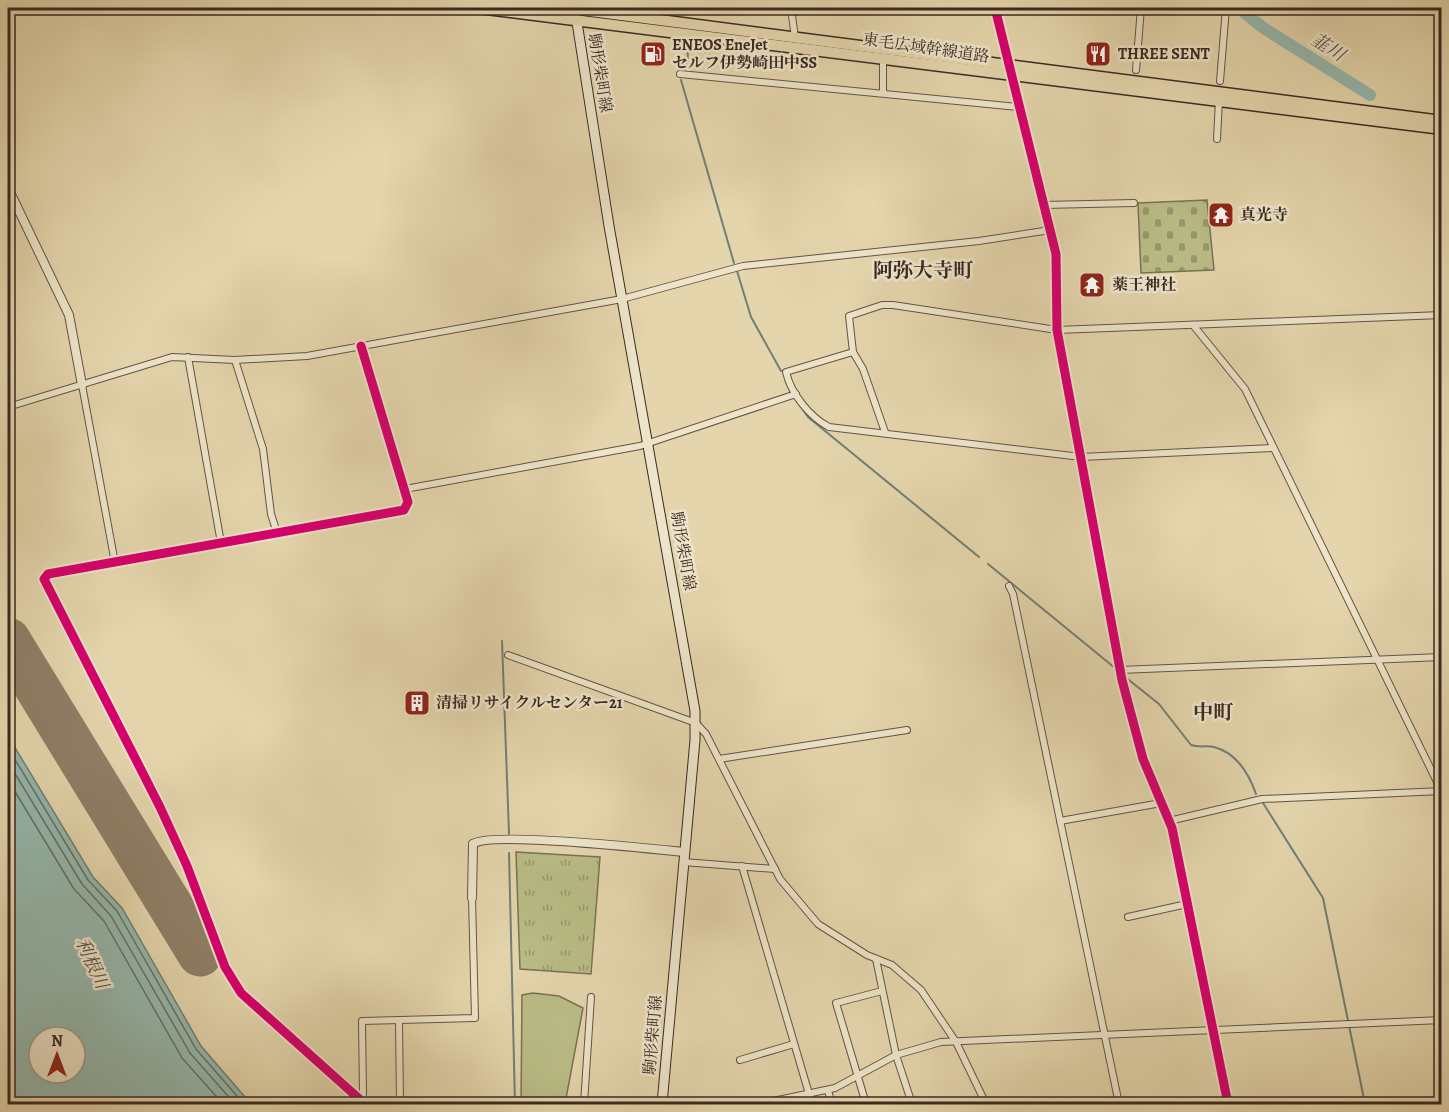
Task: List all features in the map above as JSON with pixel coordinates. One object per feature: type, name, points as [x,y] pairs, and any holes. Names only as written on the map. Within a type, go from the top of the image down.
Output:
[{"type":"highway","name":"東毛広域幹線道路","points":[[478,8],[573,11],[1008,63],[1442,121]]},
{"type":"highway","name":"東毛広域幹線道路","points":[[573,11],[1012,75],[1442,129]]},
{"type":"main road","name":"駒形柴町線","points":[[573,11],[696,723],[662,1104]]},
{"type":"street","points":[[795,38],[791,10],[825,8]]},
{"type":"street","points":[[994,8],[1058,270],[1057,330],[1120,670],[1134,731],[1169,821],[1228,1104]]},
{"type":"street","points":[[1136,70],[1141,8]]},
{"type":"street","points":[[1220,81],[1226,8]]},
{"type":"street","points":[[883,92],[884,57]]},
{"type":"street","points":[[680,74],[883,92],[1018,107]]},
{"type":"street","points":[[1216,140],[1219,100]]},
{"type":"street","points":[[8,188],[69,315],[115,563]]},
{"type":"street","points":[[1043,205],[1134,204]]},
{"type":"street","points":[[8,407],[172,357],[235,360],[295,357],[622,299],[743,266],[979,241],[1050,230]]},
{"type":"street","points":[[885,432],[863,369],[853,352],[849,316],[882,305],[1057,330],[1442,315]]},
{"type":"street","points":[[1169,821],[1262,798],[1442,791],[1245,389],[1193,325]]},
{"type":"street","points":[[361,346],[405,489],[408,501],[404,510],[48,574],[45,581],[187,866],[225,968],[241,993],[363,1102]]},
{"type":"street","points":[[853,352],[786,372],[796,394],[809,411],[829,427],[1080,457],[1274,448]]},
{"type":"street","points":[[188,357],[221,543]]},
{"type":"street","points":[[235,360],[263,449],[271,514],[277,532]]},
{"type":"street","points":[[405,489],[648,443],[796,394]]},
{"type":"street","points":[[1009,586],[1013,594],[1119,1104]]},
{"type":"street","points":[[508,655],[696,723],[719,759],[775,869],[818,924],[876,959],[892,965],[921,990],[956,1042],[986,1104]]},
{"type":"street","points":[[1120,670],[1442,657]]},
{"type":"street","points":[[719,759],[907,730]]},
{"type":"street","points":[[1060,821],[1161,803]]},
{"type":"street","points":[[363,1102],[362,1021],[475,1018],[473,844],[480,840],[520,840],[775,869]]},
{"type":"street","points":[[742,866],[812,1104]]},
{"type":"street","points":[[1128,917],[1187,904]]},
{"type":"street","points":[[876,959],[896,1055],[912,1104]]},
{"type":"street","points":[[866,1104],[836,1004],[882,991]]},
{"type":"street","points":[[584,1104],[591,997]]},
{"type":"street","points":[[759,1104],[828,1091],[857,1078],[896,1055],[931,1044],[1442,1020]]},
{"type":"street","points":[[399,1021],[400,1104]]},
{"type":"street","points":[[740,1060],[794,1044]]},
{"type":"street","points":[[828,1091],[832,1104]]},
{"type":"green space","points":[[1207,200],[1214,270],[1141,273],[1138,203]]},
{"type":"green space","points":[[516,852],[600,857],[591,974],[520,969]]},
{"type":"green space","points":[[533,993],[559,996],[583,1008],[565,1104],[521,1103],[522,995]]},
{"type":"water","name":"利根川","points":[[8,736],[93,877],[122,908],[201,1046],[251,1104],[8,1104]]},
{"type":"waterway","name":"韮川","points":[[1239,8],[1262,27],[1370,95]]},
{"type":"waterway","points":[[683,69],[688,60],[687,43]]},
{"type":"waterway","points":[[681,80],[734,263]]},
{"type":"waterway","points":[[737,271],[751,317],[781,371]]},
{"type":"waterway","points":[[799,404],[808,417],[979,557]]},
{"type":"waterway","points":[[988,564],[1115,668]]},
{"type":"waterway","points":[[502,641],[509,834]]},
{"type":"waterway","points":[[1124,676],[1159,704],[1191,745],[1214,747],[1236,759],[1246,772],[1256,794]]},
{"type":"waterway","points":[[1263,803],[1323,898],[1365,1104]]},
{"type":"waterway","points":[[509,853],[515,1104]]},
{"type":"runway","points":[[8,640],[200,954]]},
{"type":"cycle path","points":[[995,8],[1056,254],[1057,330],[1122,680],[1143,759],[1172,828],[1228,1104]]},
{"type":"cycle path","points":[[361,346],[408,502],[404,510],[48,574],[44,579],[160,807],[187,866],[225,967],[241,993],[365,1104]]},
{"type":"place","name":"ENEOS EneJet セルフ伊勢崎田中SS","points":[[653,54]]},
{"type":"place","name":"THREE SENT","points":[[1098,54]]},
{"type":"place","name":"真光寺","points":[[1221,215]]},
{"type":"place","name":"薬王神社","points":[[1092,285]]},
{"type":"place","name":"清掃リサイクルセンター21","points":[[417,703]]},
{"type":"district","name":"阿弥大寺町","points":[[923,270]]},
{"type":"district","name":"中町","points":[[1213,712]]}]
